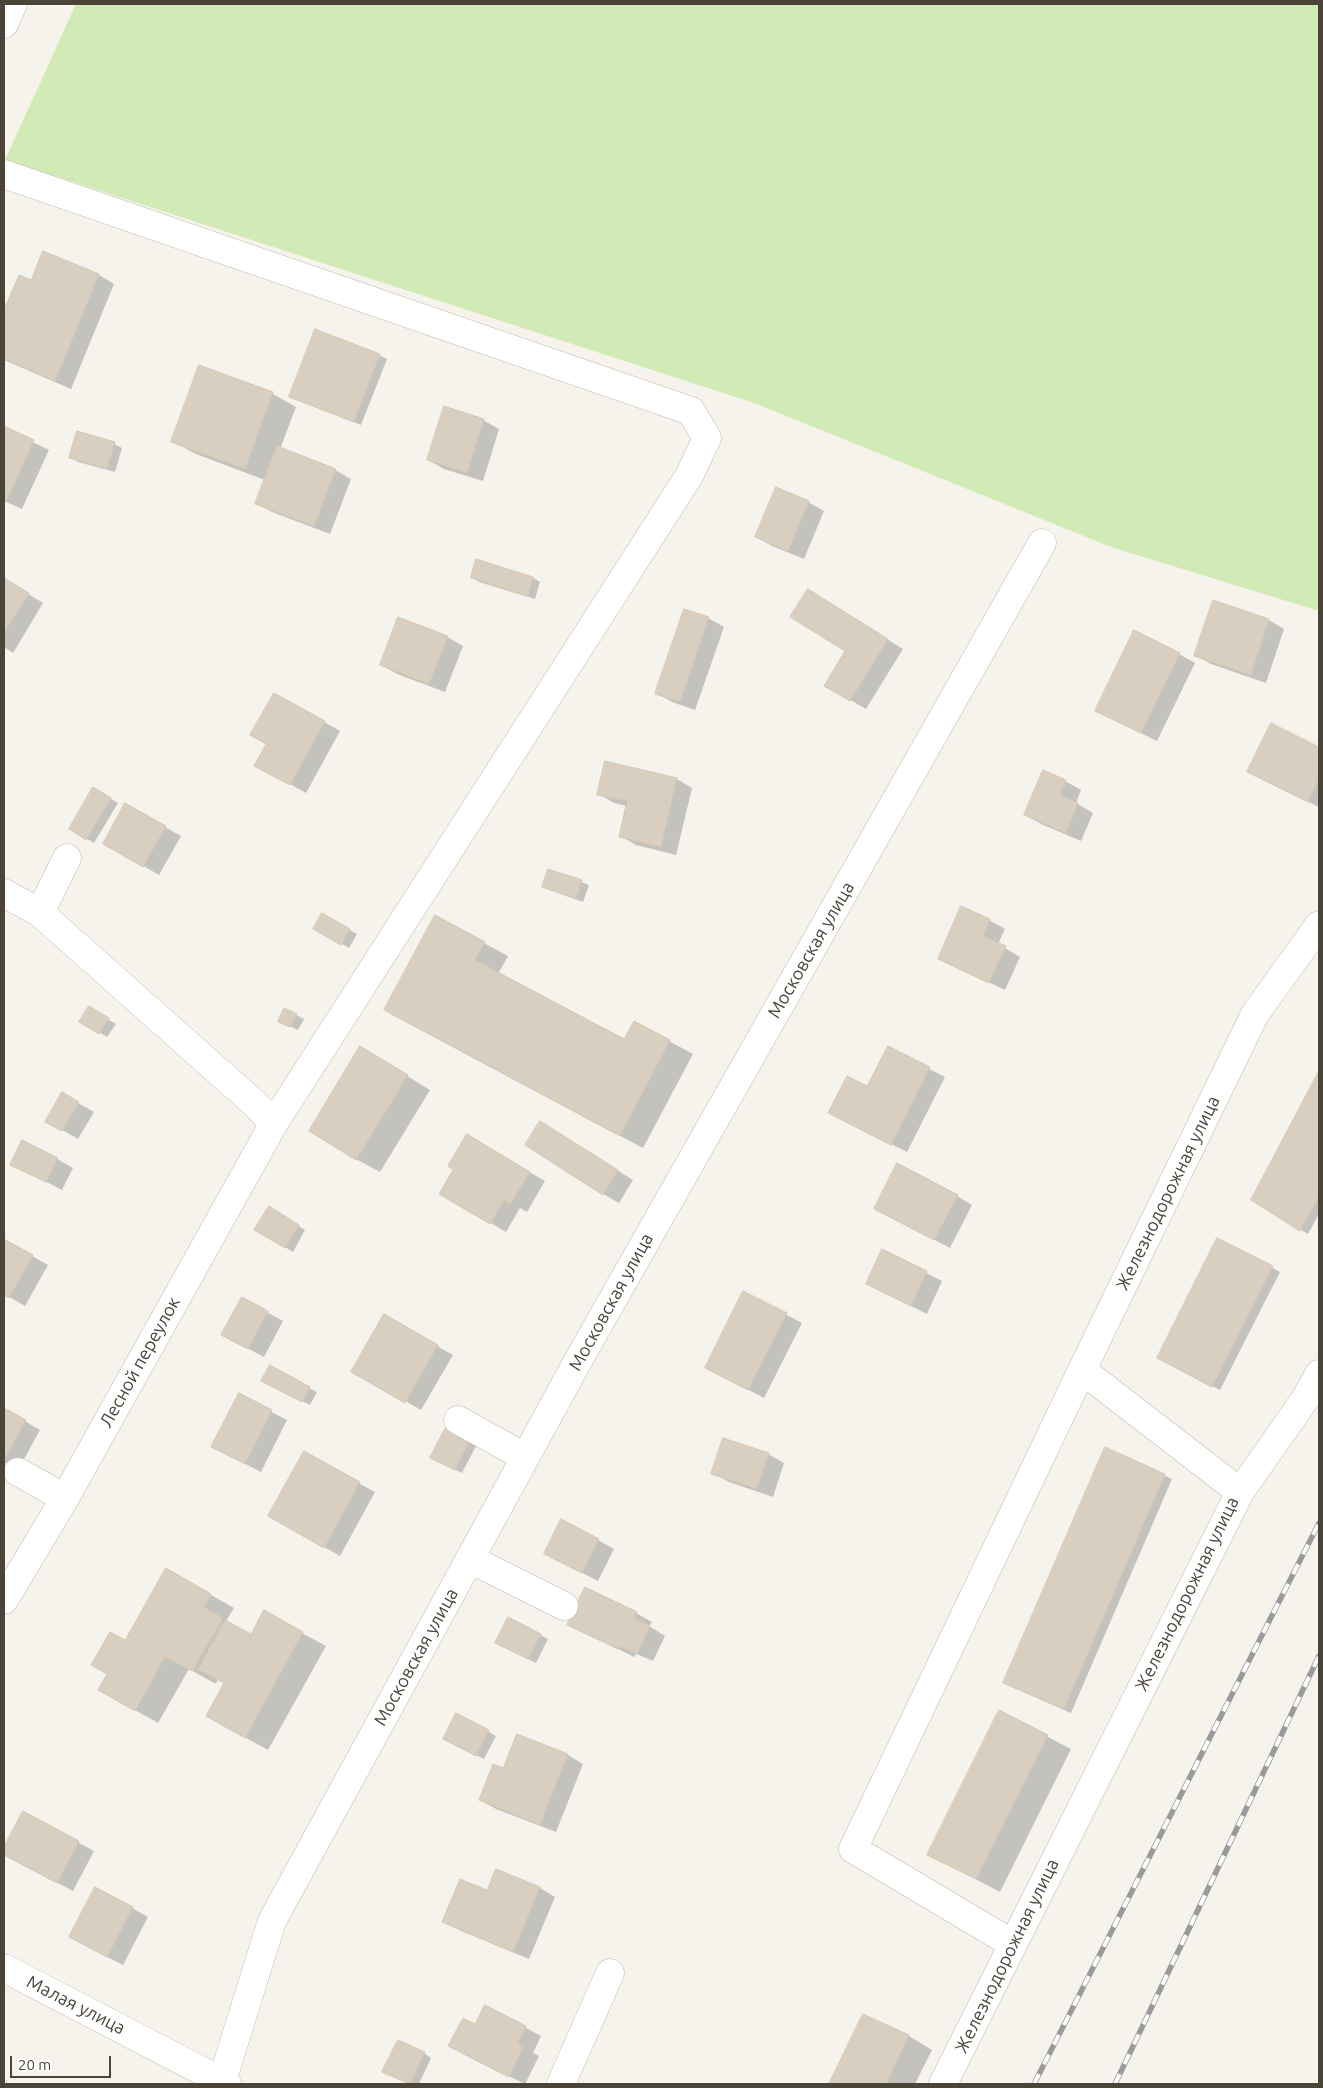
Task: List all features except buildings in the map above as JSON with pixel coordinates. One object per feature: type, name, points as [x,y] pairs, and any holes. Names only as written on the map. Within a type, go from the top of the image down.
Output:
[{"type":"street","points":[[4,24],[13,4]]},
{"type":"street","name":"Лесной переулок","points":[[4,174],[691,411],[707,438],[688,476],[274,1123],[65,1498],[4,1600]]},
{"type":"street","name":"Московская улица","points":[[225,2083],[272,1921],[584,1350],[1042,542]]},
{"type":"street","points":[[40,913],[67,858]]},
{"type":"street","points":[[4,893],[40,913],[274,1123]]},
{"type":"street","name":"Железнодорожная улица","points":[[943,2084],[1240,1492],[1082,1370],[1255,1014],[1319,925]]},
{"type":"street","points":[[1013,1944],[853,1849],[1082,1370]]},
{"type":"street","points":[[1240,1492],[1306,1398],[1319,1374]]},
{"type":"street","points":[[458,1420],[525,1457]]},
{"type":"street","points":[[18,1472],[65,1498]]},
{"type":"street","points":[[470,1559],[564,1606]]},
{"type":"street","name":"Малая улица","points":[[4,1968],[225,2083]]},
{"type":"street","points":[[561,2084],[610,1973]]},
{"type":"green space","points":[[76,4],[1319,4],[1319,611],[1111,547],[754,403],[5,160]]},
{"type":"railway","points":[[1034,2084],[1319,1523]]},
{"type":"railway","points":[[1115,2084],[1319,1656]]}]
